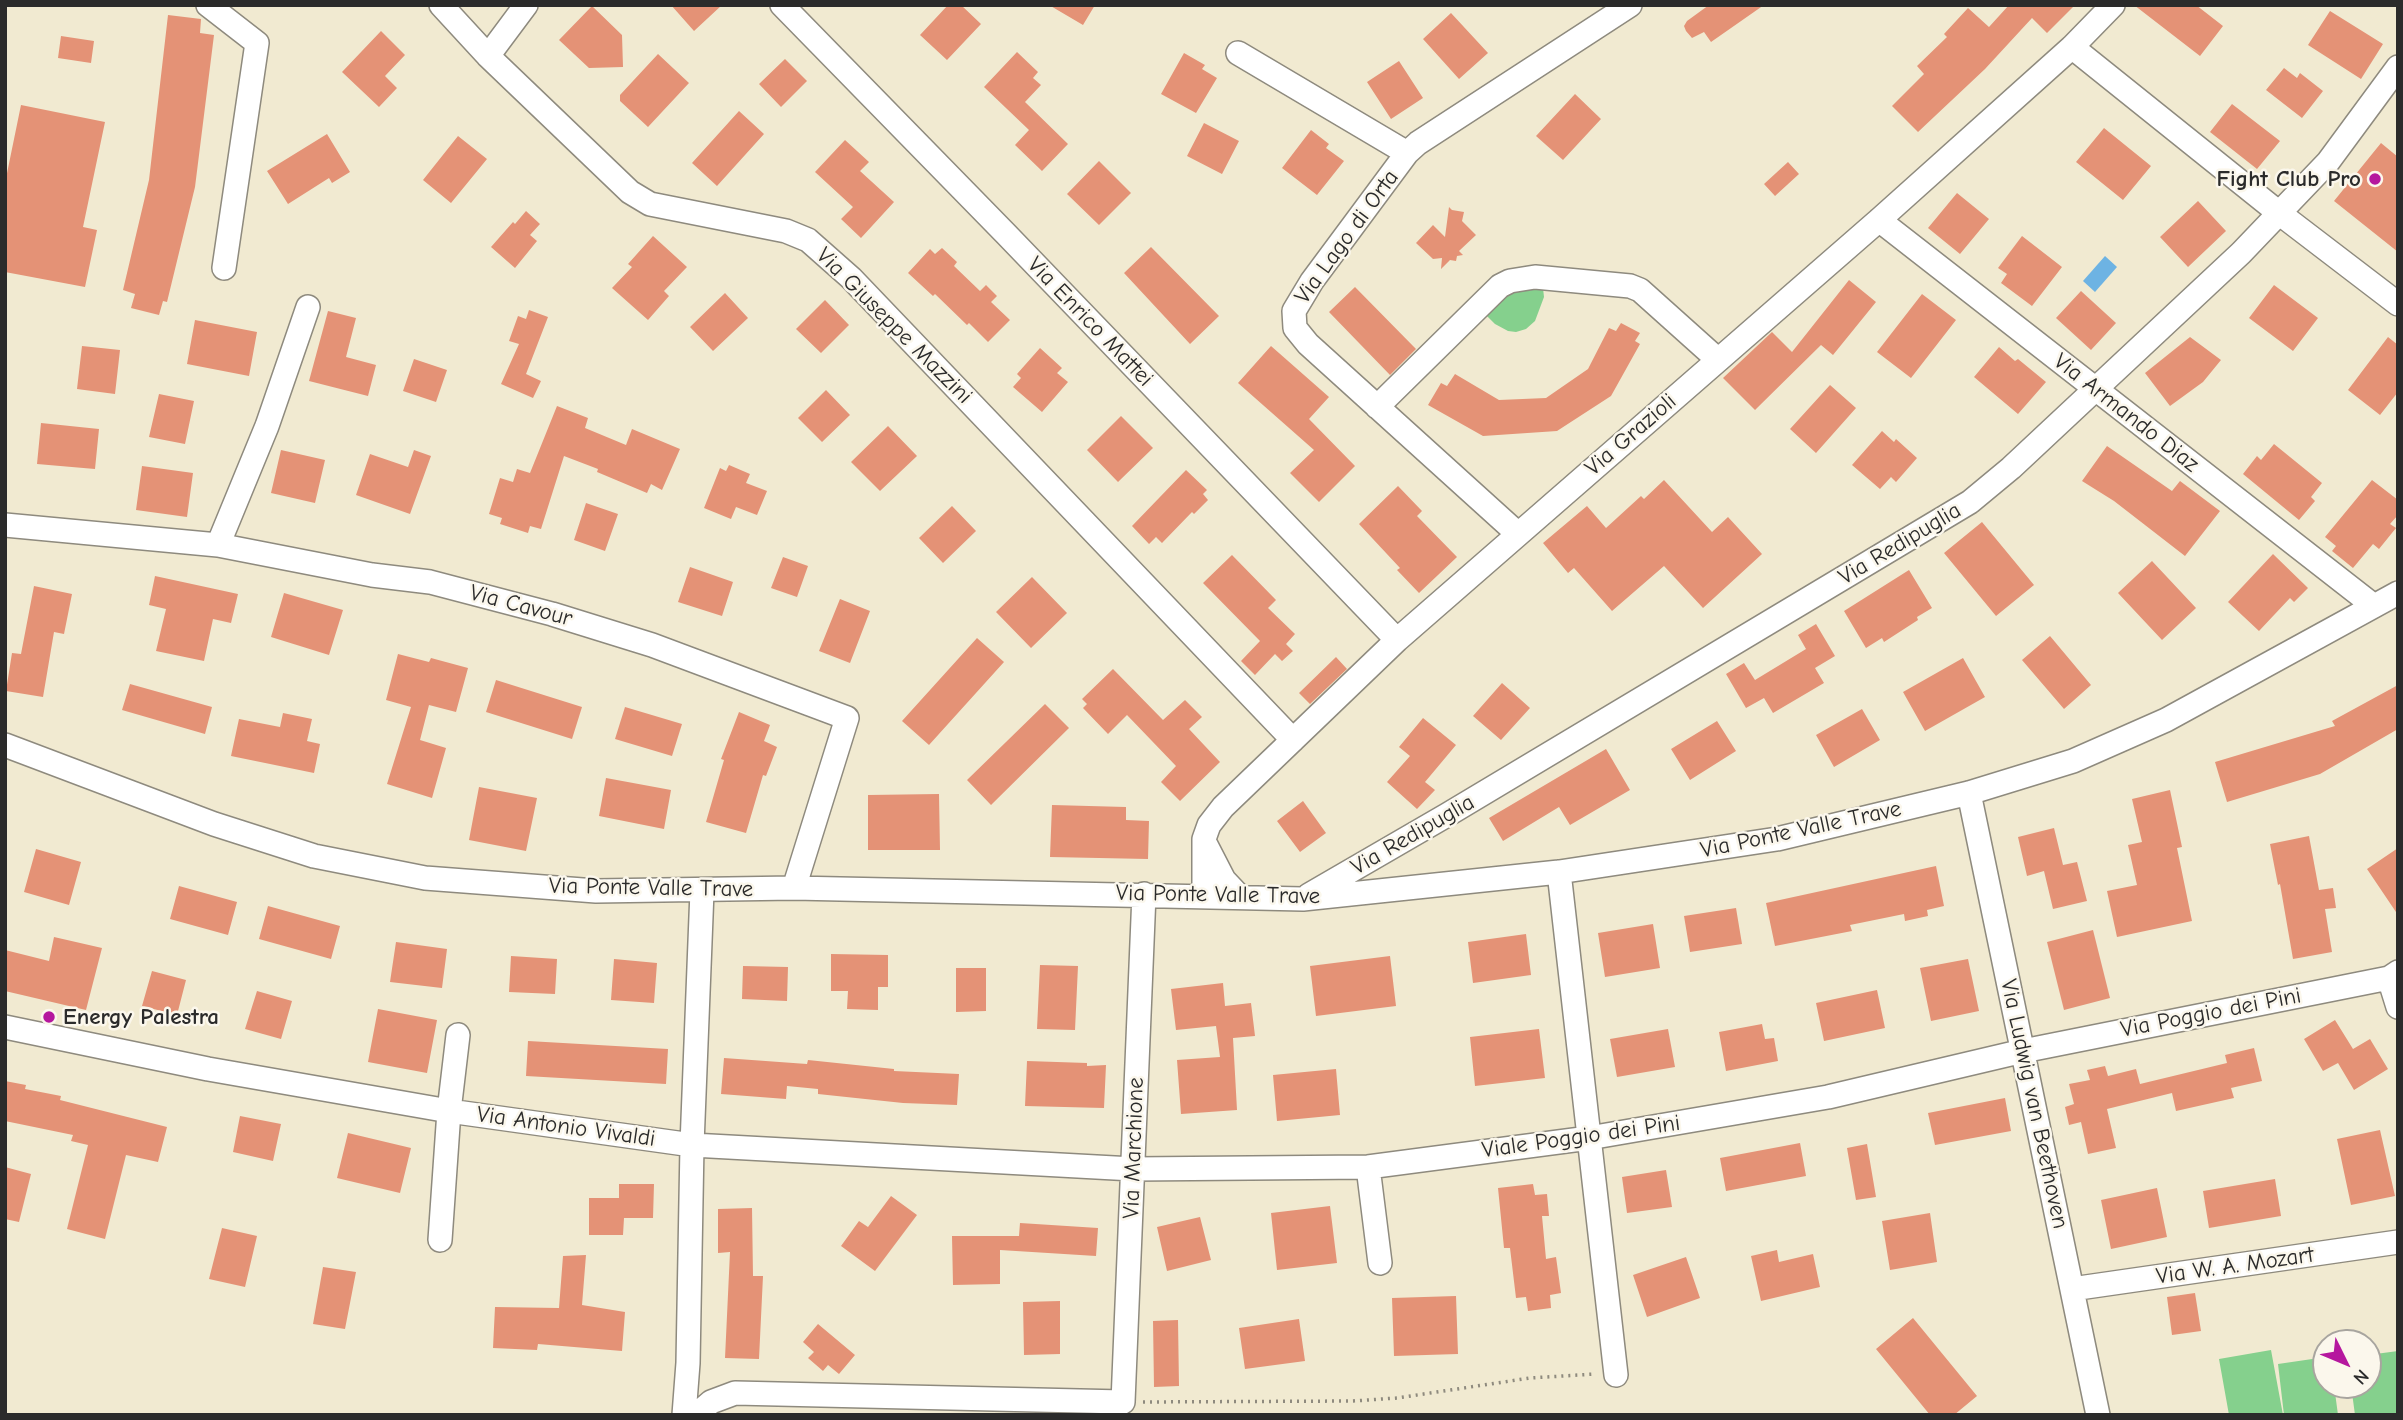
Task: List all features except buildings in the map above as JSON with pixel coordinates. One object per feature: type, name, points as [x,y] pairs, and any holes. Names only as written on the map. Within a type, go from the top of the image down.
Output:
[{"type":"street","points":[[208,5],[257,43],[224,268]]},
{"type":"street","name":"Via Giuseppe Mazzini","points":[[440,5],[488,56],[629,192],[650,204],[786,231],[808,240],[851,278],[1293,740]]},
{"type":"street","points":[[488,56],[526,5]]},
{"type":"street","name":"Via Enrico Mattei","points":[[782,5],[1397,640]]},
{"type":"street","name":"Via Lago di Orta","points":[[1518,534],[1308,344],[1294,328],[1293,320],[1299,300],[1407,153],[1630,5]]},
{"type":"street","name":"Via Grazioli","points":[[1204,895],[1204,839],[1209,824],[1223,807],[1397,640],[1879,220],[2072,47],[2113,5]]},
{"type":"street","points":[[2072,47],[2279,213],[2398,304]]},
{"type":"street","points":[[1238,53],[1407,153]]},
{"type":"street","name":"Via Redipuglia","points":[[1303,899],[1970,502],[2096,390],[2241,253],[2328,163],[2398,67]]},
{"type":"street","name":"Via Armando Diaz","points":[[1879,220],[2374,606]]},
{"type":"street","points":[[1377,407],[1500,286],[1510,281],[1535,277],[1630,286],[1640,290],[1717,359]]},
{"type":"street","points":[[218,545],[267,426],[308,307]]},
{"type":"street","name":"Via Cavour","points":[[5,525],[218,545],[372,575],[430,582],[552,614],[652,645],[847,718],[794,888]]},
{"type":"street","name":"Via Ponte Valle Trave","points":[[5,745],[214,824],[324,858],[425,878],[596,891],[794,888],[1303,899],[1559,872],[1777,839],[1969,793],[2073,761],[2166,720],[2398,593]]},
{"type":"street","name":"Via Ludwig van Beethoven","points":[[1969,793],[2098,1415]]},
{"type":"street","points":[[1204,839],[1224,880],[1240,897]]},
{"type":"street","points":[[1559,872],[1616,1375]]},
{"type":"street","points":[[684,1415],[688,1363],[692,1145],[702,891]]},
{"type":"street","name":"Via Marchione","points":[[1123,1402],[1144,894]]},
{"type":"street","points":[[2394,975],[2398,1007]]},
{"type":"street","name":"Via Poggio dei Pini","points":[[2023,1051],[2394,975]]},
{"type":"street","name":"Via Antonio Vivaldi","points":[[5,1027],[208,1069],[449,1111],[692,1145],[1133,1168]]},
{"type":"street","points":[[440,1240],[449,1111],[458,1035]]},
{"type":"street","name":"Viale Poggio dei Pini","points":[[1133,1168],[1368,1167],[1589,1138],[1828,1097],[2023,1051]]},
{"type":"street","points":[[1368,1167],[1380,1263]]},
{"type":"street","name":"Via W. A. Mozart","points":[[2072,1289],[2398,1242]]},
{"type":"street","points":[[696,1415],[711,1402],[735,1393],[1123,1402]]},
{"type":"path","points":[[1123,1402],[1353,1401],[1397,1398],[1530,1378],[1578,1374],[1616,1375]]},
{"type":"green space","points":[[1516,286],[1543,288],[1544,297],[1535,321],[1526,329],[1516,332],[1495,324],[1483,312]]},
{"type":"green space","points":[[2271,1350],[2283,1415],[2229,1415],[2219,1359]]},
{"type":"green space","points":[[2398,1351],[2398,1415],[2355,1415],[2353,1399],[2382,1399],[2382,1353]]},
{"type":"green space","points":[[2312,1359],[2312,1399],[2336,1399],[2338,1415],[2284,1415],[2278,1364]]},
{"type":"water","points":[[2105,256],[2117,267],[2095,292],[2083,281]]},
{"type":"place","name":"Fight Club Pro","points":[[2375,179]]},
{"type":"place","name":"Energy Palestra","points":[[49,1017]]}]
